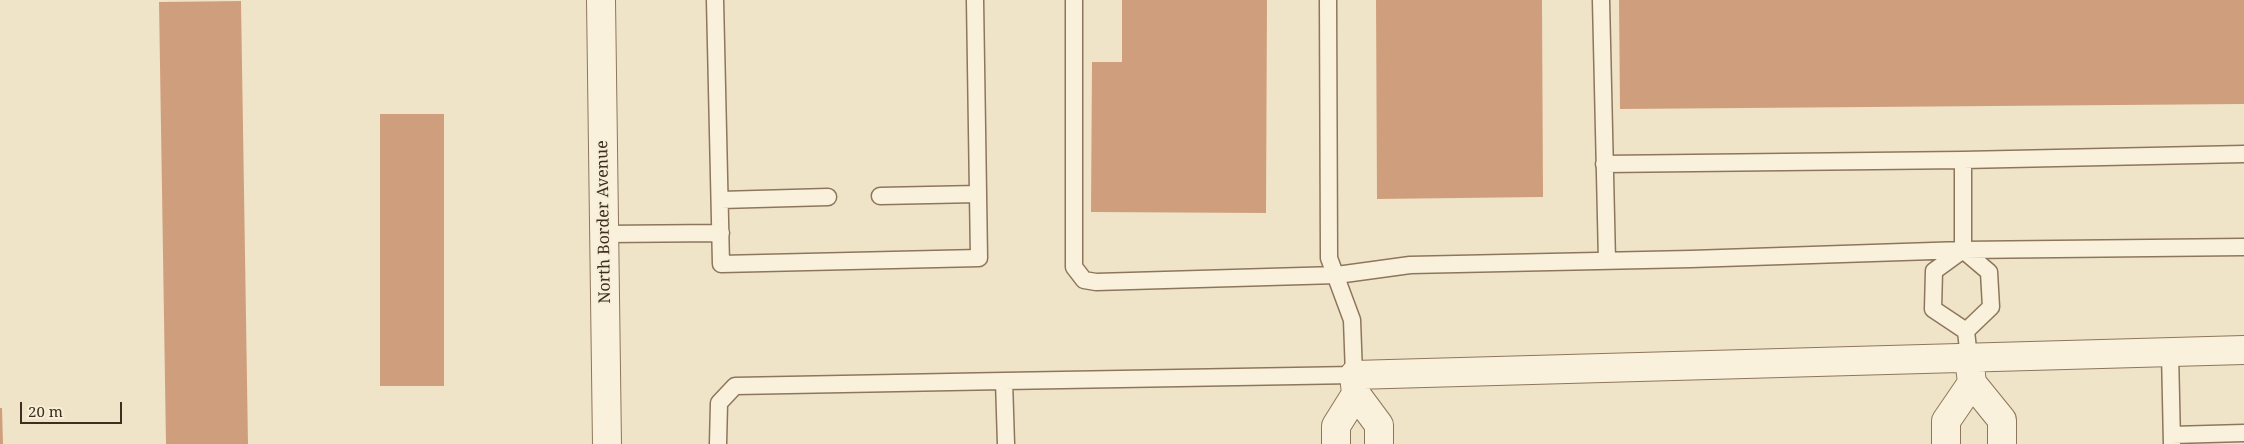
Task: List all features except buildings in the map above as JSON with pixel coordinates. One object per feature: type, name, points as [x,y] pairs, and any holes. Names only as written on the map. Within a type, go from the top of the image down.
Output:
[{"type":"street","name":"North Border Avenue","points":[[601,0],[607,444]]},
{"type":"street","points":[[1355,384],[1970,370],[2170,352],[2244,350]]},
{"type":"street","points":[[1946,444],[1946,422],[1970,370]]},
{"type":"street","points":[[1970,370],[2002,420],[2002,444]]},
{"type":"street","points":[[1336,444],[1336,426],[1355,384]]},
{"type":"street","points":[[1355,384],[1379,425],[1379,444]]},
{"type":"lane","points":[[715,0],[721,264],[979,258],[975,0]]},
{"type":"lane","points":[[1074,0],[1074,267],[1084,280],[1096,282],[1337,275],[1410,265],[1963,250],[2244,247]]},
{"type":"lane","points":[[718,444],[718,403],[735,386],[1004,381],[1355,384],[1352,320],[1330,258],[1328,0]]},
{"type":"lane","points":[[1601,0],[1607,261]]},
{"type":"lane","points":[[1604,164],[1963,160],[2244,154]]},
{"type":"lane","points":[[1963,160],[1963,250],[1989,272],[1992,307],[1966,331]]},
{"type":"lane","points":[[880,196],[978,194]]},
{"type":"lane","points":[[721,200],[828,198]]},
{"type":"lane","points":[[604,234],[721,233]]},
{"type":"lane","points":[[1963,250],[1934,271],[1933,309],[1966,331]]},
{"type":"lane","points":[[1966,331],[1970,370]]},
{"type":"lane","points":[[2170,352],[2172,440],[2244,433]]},
{"type":"lane","points":[[1004,381],[1006,444]]}]
